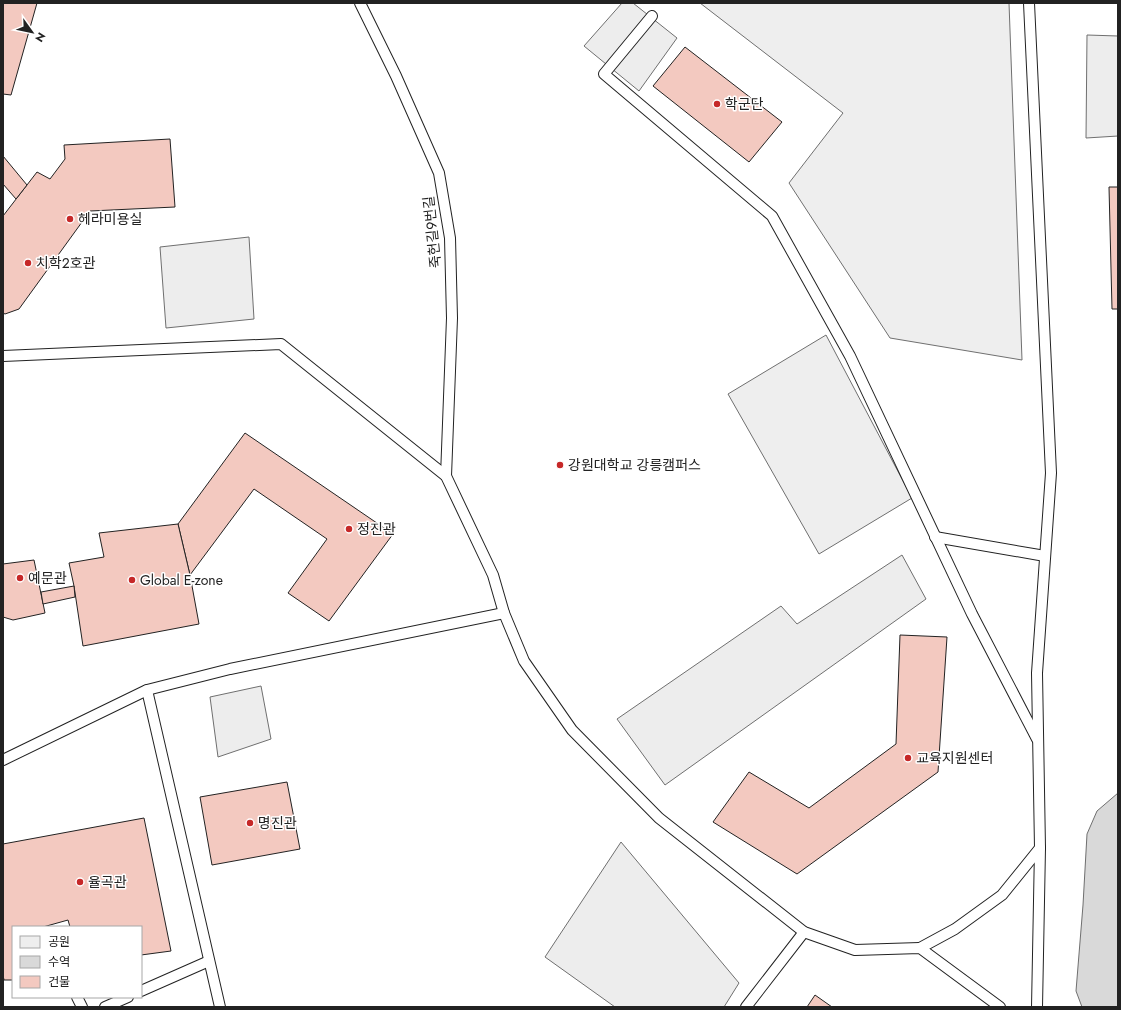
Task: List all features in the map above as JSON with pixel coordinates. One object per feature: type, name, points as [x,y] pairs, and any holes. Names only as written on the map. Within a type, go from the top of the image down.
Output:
[{"type":"lane","name":"죽헌길9번길","points":[[360,3],[396,76],[439,173],[450,238],[452,318],[446,476]]},
{"type":"lane","points":[[1029,3],[1051,473],[1037,673],[1040,848],[1037,1007]]},
{"type":"lane","points":[[652,16],[604,74],[772,216],[850,356],[972,614],[1038,741]]},
{"type":"lane","points":[[3,356],[281,344],[446,476],[493,575],[504,613],[524,661],[572,730],[659,818],[804,932],[855,950],[920,948],[956,929],[1002,895],[1040,848]]},
{"type":"lane","points":[[935,537],[1045,556]]},
{"type":"lane","points":[[3,760],[147,690],[230,669],[504,613]]},
{"type":"lane","points":[[147,690],[220,1007]]},
{"type":"lane","points":[[746,1007],[804,932]]},
{"type":"lane","points":[[920,948],[1000,1007]]},
{"type":"lane","points":[[142,991],[209,962]]},
{"type":"lane","points":[[78,998],[82,1007]]},
{"type":"lane","points":[[105,1007],[126,998]]},
{"type":"green space","points":[[700,3],[1009,3],[1022,360],[890,338],[789,183],[843,113]]},
{"type":"green space","points":[[826,335],[912,498],[819,554],[728,394]]},
{"type":"shaded area","points":[[622,3],[633,3],[677,38],[639,91],[584,46]]},
{"type":"shaded area","points":[[1087,35],[1118,36],[1118,136],[1086,138]]},
{"type":"shaded area","points":[[249,237],[254,319],[166,328],[160,247]]},
{"type":"shaded area","points":[[902,555],[926,599],[665,785],[617,719],[781,606],[797,624]]},
{"type":"shaded area","points":[[261,686],[271,739],[218,757],[210,697]]},
{"type":"shaded area","points":[[621,842],[739,983],[724,1007],[615,1007],[545,957]]},
{"type":"water","points":[[1118,793],[1118,1007],[1082,1007],[1076,991],[1087,834],[1097,811]]},
{"type":"building","points":[[3,3],[37,3],[11,95],[3,94]]},
{"type":"building","name":"학군단","points":[[685,47],[782,122],[749,162],[653,86]]},
{"type":"building","name":"치학2호관","points":[[170,139],[175,207],[90,211],[19,309],[5,314],[3,313],[3,216],[37,172],[50,179],[65,159],[64,145]]},
{"type":"building","points":[[3,156],[27,185],[16,199],[3,184]]},
{"type":"building","points":[[1109,187],[1118,187],[1118,309],[1112,309]]},
{"type":"building","name":"정진관","points":[[245,433],[393,534],[329,621],[288,593],[327,539],[254,489],[190,575],[178,524]]},
{"type":"building","name":"Global E-zone","points":[[178,524],[190,575],[199,624],[83,646],[69,563],[104,557],[99,533]]},
{"type":"building","name":"예문관","points":[[34,560],[45,613],[13,620],[3,617],[3,564]]},
{"type":"building","points":[[74,586],[75,597],[43,604],[41,592]]},
{"type":"building","name":"교육지원센터","points":[[900,635],[947,637],[938,772],[797,874],[713,822],[749,772],[809,808],[896,744]]},
{"type":"building","name":"명진관","points":[[287,782],[300,849],[212,865],[200,797]]},
{"type":"building","name":"율곡관","points":[[144,818],[171,951],[142,955],[142,926],[70,926],[68,920],[47,926],[12,926],[12,980],[4,980],[3,844]]},
{"type":"building","points":[[815,995],[832,1007],[807,1007]]},
{"type":"place","name":"학군단","points":[[717,104]]},
{"type":"place","name":"헤라미용실","points":[[70,219]]},
{"type":"place","name":"치학2호관","points":[[28,263]]},
{"type":"place","name":"강원대학교 강릉캠퍼스","points":[[560,465]]},
{"type":"place","name":"정진관","points":[[349,529]]},
{"type":"place","name":"예문관","points":[[20,578]]},
{"type":"place","name":"Global E-zone","points":[[132,580]]},
{"type":"place","name":"교육지원센터","points":[[908,758]]},
{"type":"place","name":"명진관","points":[[250,823]]},
{"type":"place","name":"율곡관","points":[[80,882]]}]
